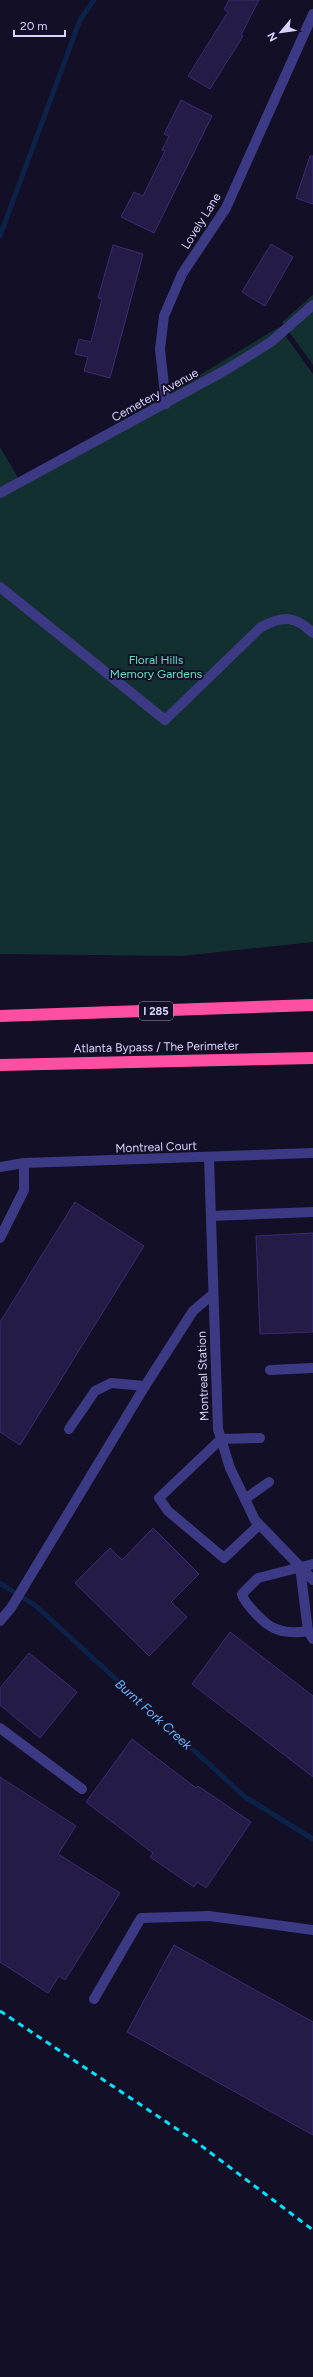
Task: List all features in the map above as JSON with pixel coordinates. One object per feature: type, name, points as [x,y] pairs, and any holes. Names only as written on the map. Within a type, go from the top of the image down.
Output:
[{"type":"highway","name":"I 285","points":[[0,1016],[313,1005]]},
{"type":"highway","name":"Atlanta Bypass / The Perimeter","points":[[0,1065],[313,1058]]},
{"type":"street","name":"Lovely Lane","points":[[166,404],[160,349],[164,316],[182,274],[226,208],[313,14]]},
{"type":"street","name":"Cemetery Avenue","points":[[0,493],[166,404],[271,342],[313,305]]},
{"type":"street","points":[[0,587],[165,720],[261,627],[273,621],[286,618],[300,621],[313,633]]},
{"type":"street","name":"Montreal Court","points":[[0,1167],[24,1163],[210,1158],[313,1153]]},
{"type":"street","name":"Montreal Station","points":[[210,1158],[218,1429],[230,1468],[255,1520],[313,1580]]},
{"type":"street","points":[[0,1238],[24,1190],[24,1163]]},
{"type":"street","points":[[211,1216],[313,1212]]},
{"type":"street","points":[[0,1621],[11,1608],[145,1386],[193,1311],[213,1294]]},
{"type":"street","points":[[270,1370],[313,1368]]},
{"type":"street","points":[[69,1429],[95,1391],[111,1384],[145,1386]]},
{"type":"street","points":[[259,1525],[224,1558],[168,1511],[159,1498],[221,1439],[260,1438]]},
{"type":"street","points":[[245,1499],[269,1482]]},
{"type":"street","points":[[300,1567],[311,1635],[273,1628],[244,1602],[242,1594],[258,1578],[300,1567],[313,1564]]},
{"type":"street","points":[[0,1728],[82,1789]]},
{"type":"street","points":[[94,1999],[141,1918],[209,1916],[313,1930]]},
{"type":"green space","points":[[313,295],[313,365],[282,322]]},
{"type":"green space","name":"Floral Hills Memory Gardens","points":[[279,327],[313,374],[313,942],[182,956],[0,954],[0,447],[21,483]]},
{"type":"building","points":[[229,0],[259,0],[241,35],[243,36],[210,89],[188,76],[228,12],[224,9]]},
{"type":"building","points":[[181,100],[212,116],[154,233],[121,217],[134,192],[143,196],[165,151],[162,150],[169,136],[164,134]]},
{"type":"building","points":[[310,156],[313,156],[313,204],[296,198]]},
{"type":"building","points":[[271,244],[293,257],[265,306],[242,292]]},
{"type":"building","points":[[113,245],[143,254],[110,378],[84,371],[88,357],[75,354],[79,339],[91,342],[102,299],[98,298]]},
{"type":"building","points":[[75,1202],[144,1246],[20,1445],[0,1432],[0,1322]]},
{"type":"building","points":[[313,1233],[313,1332],[260,1334],[256,1236]]},
{"type":"building","points":[[153,1528],[199,1574],[171,1602],[187,1617],[149,1656],[75,1583],[110,1548],[122,1560]]},
{"type":"building","points":[[230,1632],[313,1696],[313,1777],[192,1684]]},
{"type":"building","points":[[29,1653],[77,1692],[40,1738],[0,1705],[0,1688]]},
{"type":"building","points":[[132,1739],[196,1788],[198,1786],[251,1822],[206,1888],[197,1882],[194,1887],[150,1857],[153,1853],[86,1802]]},
{"type":"building","points":[[0,1777],[76,1826],[58,1854],[120,1893],[65,1980],[59,1976],[48,1993],[0,1962]]},
{"type":"building","points":[[174,1945],[313,2022],[313,2135],[127,2032]]},
{"type":"waterway","points":[[0,236],[80,20],[94,0]]},
{"type":"waterway","name":"Burnt Fork Creek","points":[[0,1583],[36,1606],[245,1797],[313,1839]]},
{"type":"railway","points":[[0,2011],[195,2141],[313,2230]]}]
